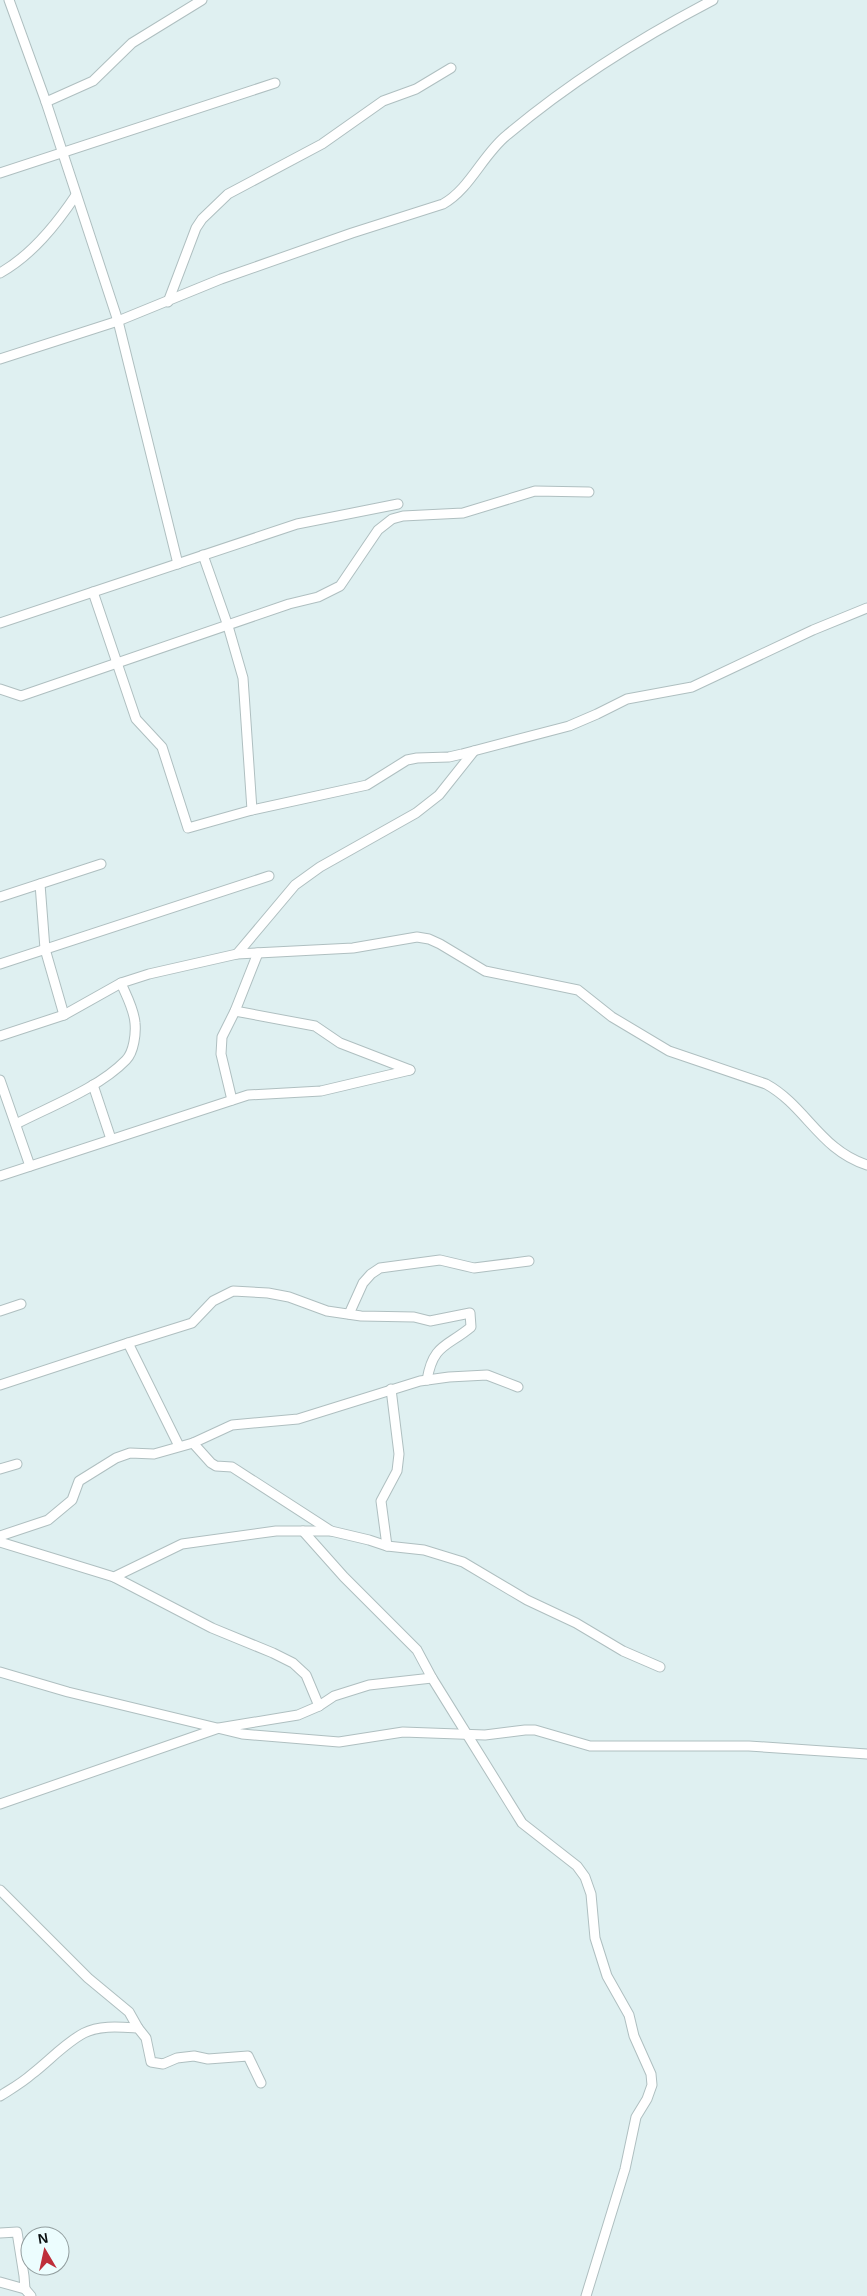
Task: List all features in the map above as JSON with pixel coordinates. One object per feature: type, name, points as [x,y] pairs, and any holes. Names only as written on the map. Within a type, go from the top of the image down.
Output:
[{"type":"street","points":[[9,0],[46,102],[118,321],[178,564]]},
{"type":"street","points":[[46,102],[93,81],[132,43],[202,0]]},
{"type":"street","points":[[0,359],[118,321],[221,280],[352,233],[443,204],[453,197],[501,140],[546,103],[656,30],[713,0]]},
{"type":"street","points":[[168,302],[196,228],[202,218],[228,194],[322,144],[383,102],[416,89],[451,68]]},
{"type":"street","points":[[0,173],[275,83]]},
{"type":"street","points":[[0,273],[41,240],[76,195]]},
{"type":"street","points":[[0,689],[21,696],[289,604],[318,597],[340,586],[378,530],[392,519],[403,516],[463,513],[536,491],[589,492]]},
{"type":"street","points":[[0,623],[297,524],[398,504]]},
{"type":"street","points":[[203,555],[228,626],[243,678],[252,810]]},
{"type":"street","points":[[93,592],[136,719],[162,747],[188,828],[252,810],[367,785],[407,760],[449,757],[569,726],[627,699],[692,687],[814,630],[867,608]]},
{"type":"street","points":[[237,954],[295,885],[320,867],[416,813],[439,795],[474,750]]},
{"type":"street","points":[[0,897],[101,864]]},
{"type":"street","points":[[0,964],[269,876]]},
{"type":"street","points":[[40,884],[45,949],[64,1015]]},
{"type":"street","points":[[0,1036],[64,1015],[121,983],[149,974],[237,954],[353,948],[417,937],[429,939],[440,944],[485,971],[578,990],[612,1016],[669,1051],[766,1084],[778,1091],[825,1140],[842,1154],[867,1164]]},
{"type":"street","points":[[232,1100],[220,1054],[222,1037],[235,1012],[258,953]]},
{"type":"street","points":[[16,1124],[93,1085],[128,1059],[132,1049],[135,1023],[133,1012],[121,983]]},
{"type":"street","points":[[0,1176],[248,1095],[321,1091],[410,1070],[340,1044],[315,1026],[235,1012]]},
{"type":"street","points":[[0,1080],[4,1106],[16,1124],[30,1166]]},
{"type":"street","points":[[93,1085],[111,1140]]},
{"type":"street","points":[[349,1314],[363,1282],[370,1274],[380,1268],[440,1260],[474,1268],[529,1261]]},
{"type":"street","points":[[0,1385],[192,1323],[213,1301],[233,1290],[289,1297],[320,1309],[349,1314],[414,1317],[430,1321],[470,1313],[471,1326],[437,1352],[430,1361],[427,1380]]},
{"type":"street","points":[[0,1311],[21,1304]]},
{"type":"street","points":[[128,1343],[179,1446]]},
{"type":"street","points":[[0,1536],[48,1520],[72,1500],[79,1481],[116,1458],[130,1453],[154,1454],[193,1443],[232,1425],[298,1419],[391,1388],[427,1380],[487,1375],[518,1387]]},
{"type":"street","points":[[387,1546],[381,1501],[396,1471],[399,1454],[391,1388]]},
{"type":"street","points":[[193,1443],[211,1464],[232,1467],[331,1531]]},
{"type":"street","points":[[0,1469],[16,1464]]},
{"type":"street","points":[[114,1577],[182,1544],[276,1531],[331,1531],[387,1546],[424,1550],[463,1562],[527,1600],[576,1623],[623,1651],[660,1667]]},
{"type":"street","points":[[303,1531],[344,1577],[417,1650],[432,1678],[522,1823],[577,1866],[585,1877],[591,1894],[595,1938],[607,1976],[629,2015],[634,2036],[651,2074],[652,2085],[636,2117],[625,2169],[586,2296]]},
{"type":"street","points":[[0,1542],[114,1577],[212,1628],[293,1663],[306,1676],[319,1706]]},
{"type":"street","points":[[0,1672],[68,1692],[219,1728],[262,1736],[339,1742],[403,1732],[468,1735],[535,1730],[590,1746],[749,1746],[867,1754]]},
{"type":"street","points":[[0,1804],[219,1728],[285,1718],[319,1706],[334,1696],[369,1686],[432,1678]]},
{"type":"street","points":[[0,1890],[88,1978],[129,2012],[146,2038],[151,2062],[164,2064],[177,2058],[194,2056],[208,2059],[248,2056],[261,2083]]},
{"type":"street","points":[[0,2096],[32,2075],[49,2059],[84,2033],[102,2028],[138,2028]]},
{"type":"street","points":[[0,2233],[17,2232],[28,2293]]},
{"type":"street","points":[[0,2282],[28,2293]]}]
